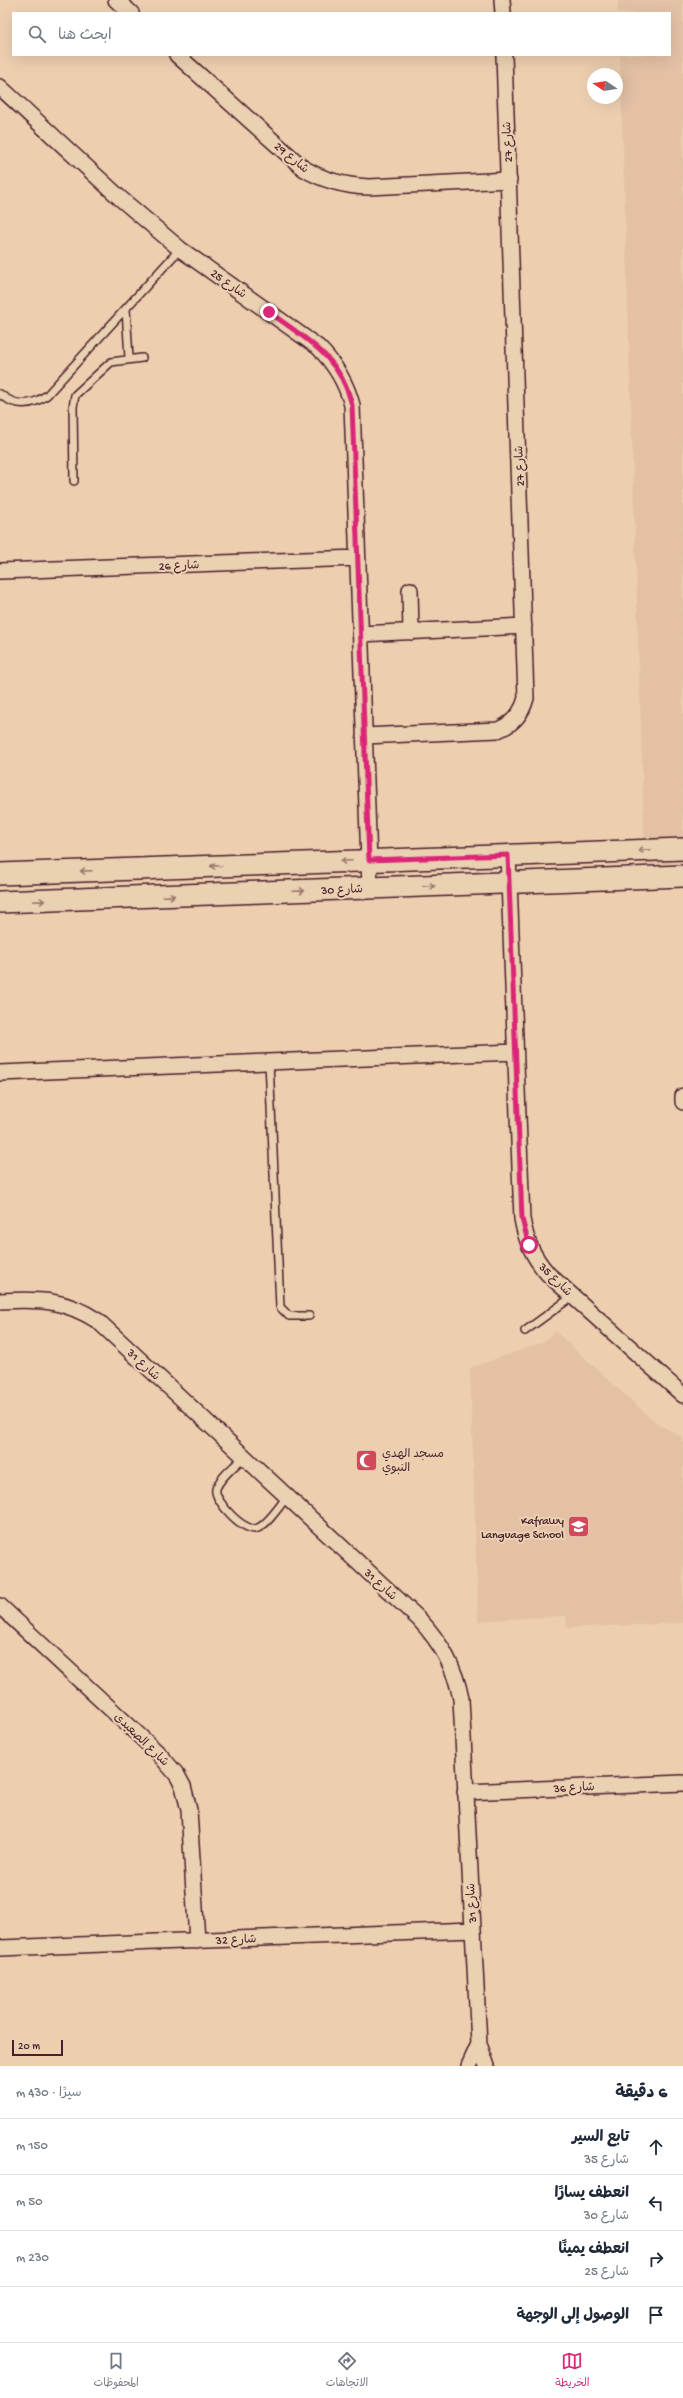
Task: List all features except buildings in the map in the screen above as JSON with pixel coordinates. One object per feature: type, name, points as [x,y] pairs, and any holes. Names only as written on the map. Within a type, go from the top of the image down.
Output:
[{"type":"street","points":[[116,0],[130,12]]},
{"type":"street","points":[[502,0],[503,12]]},
{"type":"street","name":"شارع 29","points":[[178,56],[303,168],[326,180],[354,187],[369,187],[509,180]]},
{"type":"street","name":"شارع 27","points":[[364,736],[489,732],[507,726],[520,714],[526,698],[504,56]]},
{"type":"street","name":"شارع 25","points":[[0,87],[120,198],[180,249],[318,347],[340,374],[352,405],[370,888]]},
{"type":"street","name":"شارع 26","points":[[0,571],[357,558]]},
{"type":"street","points":[[410,590],[411,632]]},
{"type":"street","points":[[360,634],[524,626]]},
{"type":"street","points":[[0,874],[683,848]]},
{"type":"street","name":"شارع 35","points":[[508,855],[522,1219],[525,1234],[540,1265],[683,1395]]},
{"type":"street","name":"شارع 30","points":[[0,902],[683,876]]},
{"type":"street","points":[[0,1073],[515,1052]]},
{"type":"street","points":[[683,1096],[683,1102]]},
{"type":"street","name":"شارع 31","points":[[0,1301],[46,1300],[72,1307],[86,1313],[98,1321],[418,1619],[446,1654],[455,1676],[461,1699],[479,2044],[487,2066]]},
{"type":"street","name":"شارع الصعيدى","points":[[0,1606],[159,1754],[177,1775],[189,1810],[197,1941]]},
{"type":"street","name":"شارع 36","points":[[465,1792],[683,1782]]},
{"type":"street","name":"شارع 32","points":[[0,1948],[472,1930]]},
{"type":"street","name":"شارع 31","points":[[469,2066],[479,2044]]},
{"type":"lane","points":[[0,394],[18,403],[27,404],[41,399],[180,249]]},
{"type":"lane","points":[[126,309],[129,358]]},
{"type":"lane","points":[[74,481],[73,407],[75,394],[108,364],[119,359],[142,358]]},
{"type":"lane","points":[[269,1062],[280,1307],[289,1316],[309,1316]]},
{"type":"lane","points":[[525,1331],[573,1296]]},
{"type":"lane","points":[[244,1457],[219,1482],[215,1493],[217,1499],[243,1526],[252,1530],[259,1528],[287,1497]]},
{"type":"shaded area","points":[[618,0],[683,0],[683,863],[645,865],[622,104],[623,104],[623,68],[620,68],[620,56],[671,56],[671,12],[618,12]]},
{"type":"shaded area","name":"Kafrawy Language School","points":[[555,1331],[646,1414],[660,1425],[683,1437],[683,1623],[567,1628],[566,1616],[478,1621],[470,1368],[543,1342]]},
{"type":"place","name":"مسجد الهدي النبوي","points":[[367,1460]]},
{"type":"place","name":"Kafrawy Language School","points":[[579,1527]]},
{"type":"route","points":[[269,312],[318,347],[326,355],[340,374],[352,405],[369,860],[508,855],[522,1219],[529,1245]]}]
